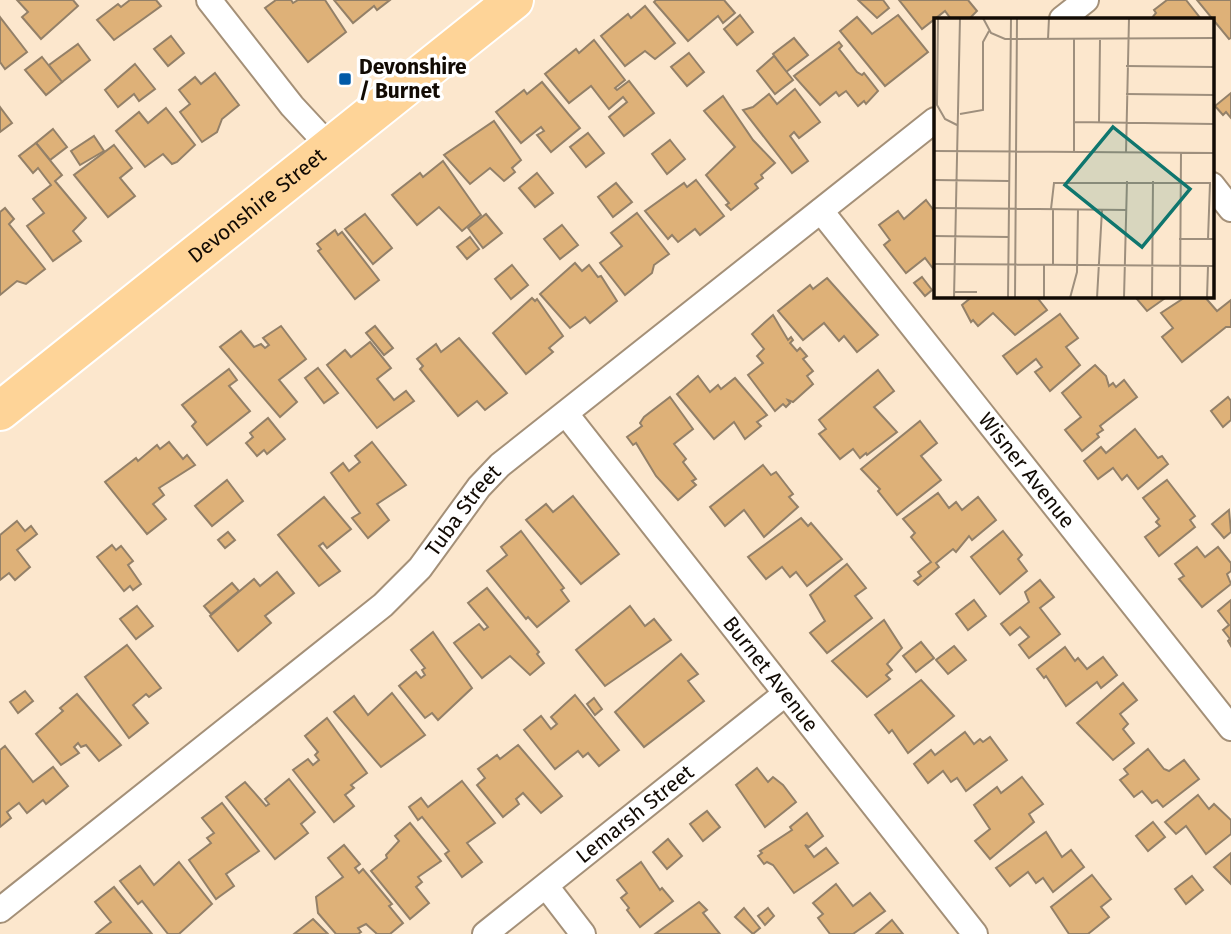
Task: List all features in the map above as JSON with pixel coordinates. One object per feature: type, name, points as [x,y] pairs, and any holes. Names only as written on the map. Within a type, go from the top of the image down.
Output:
[{"type":"main road","name":"Devonshire Street","points":[[0,411],[514,0]]},
{"type":"street","points":[[209,0],[292,106],[330,147]]},
{"type":"street","points":[[1063,18],[1086,0],[1096,18]]},
{"type":"street","name":"Tuba Street","points":[[0,910],[383,605],[420,568],[486,480],[934,121]]},
{"type":"street","points":[[1214,188],[1231,209]]},
{"type":"street","name":"Wisner Avenue","points":[[821,211],[1231,728]]},
{"type":"street","name":"Burnet Avenue","points":[[566,414],[975,934]]},
{"type":"street","name":"Lemarsh Street","points":[[485,934],[785,694]]},
{"type":"street","points":[[546,886],[583,934]]},
{"type":"building","points":[[17,0],[73,0],[78,6],[41,39],[22,17],[28,12]]},
{"type":"building","points":[[130,0],[156,0],[161,6],[114,40],[97,20],[118,4],[121,7]]},
{"type":"building","points":[[276,0],[291,0],[293,3],[298,0],[325,0],[346,32],[308,62],[265,8]]},
{"type":"building","points":[[334,0],[390,0],[377,10],[374,6],[353,23]]},
{"type":"building","points":[[724,0],[735,13],[723,23],[718,16],[688,41],[654,2]]},
{"type":"building","points":[[858,0],[883,0],[889,8],[877,18]]},
{"type":"building","points":[[899,0],[968,0],[977,11],[970,18],[950,18],[945,11],[922,29]]},
{"type":"building","points":[[1167,0],[1186,0],[1200,18],[1152,18],[1156,13],[1154,10]]},
{"type":"building","points":[[1197,0],[1231,0],[1231,38],[1229,39]]},
{"type":"building","points":[[645,6],[675,43],[655,59],[645,51],[625,66],[601,36],[628,14],[631,18]]},
{"type":"building","points":[[740,15],[753,32],[737,45],[724,29]]},
{"type":"building","points":[[898,15],[928,52],[885,86],[840,31],[857,17],[872,34]]},
{"type":"building","points":[[0,17],[27,52],[5,69],[0,62]]},
{"type":"building","points":[[171,36],[184,53],[168,66],[154,49]]},
{"type":"building","points":[[794,38],[808,55],[786,72],[773,54]]},
{"type":"building","points":[[594,40],[625,80],[615,88],[617,90],[629,81],[654,113],[624,136],[609,117],[627,102],[623,97],[609,109],[591,86],[569,103],[545,74],[576,49],[579,53]]},
{"type":"building","points":[[839,42],[842,46],[839,49],[857,72],[862,75],[864,73],[878,91],[866,104],[864,101],[858,106],[846,91],[839,96],[836,92],[820,105],[794,76]]},
{"type":"building","points":[[78,44],[90,60],[62,82],[49,65]]},
{"type":"building","points":[[689,53],[704,72],[687,86],[671,67]]},
{"type":"building","points":[[774,56],[793,80],[775,94],[757,71]]},
{"type":"building","points":[[42,57],[62,82],[46,95],[25,70]]},
{"type":"building","points":[[135,64],[155,89],[139,101],[134,94],[118,107],[105,90]]},
{"type":"building","points":[[215,73],[239,105],[222,119],[217,132],[202,142],[180,112],[190,104],[179,90],[195,77],[201,84]]},
{"type":"building","points":[[542,82],[580,128],[551,152],[537,135],[544,131],[541,127],[521,143],[496,112],[524,90],[527,94]]},
{"type":"building","points":[[795,89],[820,122],[799,138],[794,132],[790,136],[808,161],[792,173],[743,110],[753,107],[769,94],[777,104]]},
{"type":"building","points":[[1231,93],[1231,118],[1226,112],[1223,115],[1215,106]]},
{"type":"building","points":[[723,96],[753,140],[775,163],[761,175],[763,178],[755,184],[758,188],[731,210],[726,205],[729,203],[706,175],[735,147],[704,111]]},
{"type":"building","points":[[0,107],[12,123],[0,132]]},
{"type":"building","points":[[166,108],[195,145],[177,162],[172,164],[163,154],[145,167],[116,131],[139,112],[148,123]]},
{"type":"building","points":[[494,121],[521,160],[512,168],[515,172],[504,181],[490,168],[470,184],[444,155]]},
{"type":"building","points":[[53,129],[67,147],[50,160],[36,143]]},
{"type":"building","points":[[588,133],[604,153],[586,167],[570,147]]},
{"type":"building","points":[[94,136],[104,151],[80,165],[71,151]]},
{"type":"building","points":[[670,140],[685,159],[667,174],[652,154]]},
{"type":"building","points":[[36,143],[62,175],[55,181],[86,218],[73,231],[81,241],[53,261],[27,226],[44,213],[33,199],[51,185],[38,168],[33,173],[19,156]]},
{"type":"building","points":[[114,145],[132,168],[120,178],[135,196],[108,217],[74,175]]},
{"type":"building","points":[[443,161],[481,215],[462,231],[439,207],[417,225],[392,195],[420,173],[423,177]]},
{"type":"building","points":[[537,173],[553,193],[535,207],[519,188]]},
{"type":"building","points":[[696,180],[724,216],[700,235],[695,229],[678,242],[672,235],[668,239],[645,211],[684,183],[687,187]]},
{"type":"building","points":[[616,183],[632,202],[613,217],[598,197]]},
{"type":"building","points":[[926,200],[934,211],[934,270],[925,258],[906,273],[884,245],[890,240],[879,225],[898,211],[904,219]]},
{"type":"building","points":[[5,208],[14,219],[9,224],[45,269],[26,284],[17,281],[0,295],[0,212]]},
{"type":"building","points":[[637,213],[669,254],[654,265],[652,273],[625,295],[600,263],[622,246],[611,233]]},
{"type":"building","points":[[365,214],[392,248],[373,264],[345,229]]},
{"type":"building","points":[[486,214],[502,233],[483,248],[468,228]]},
{"type":"building","points":[[562,225],[578,245],[560,259],[544,239]]},
{"type":"building","points":[[335,230],[338,235],[342,232],[379,280],[355,299],[318,251],[321,249],[317,244]]},
{"type":"building","points":[[470,237],[479,249],[467,259],[457,247]]},
{"type":"building","points":[[575,263],[582,271],[589,265],[598,277],[601,276],[617,301],[590,323],[585,317],[570,328],[540,294]]},
{"type":"building","points":[[512,265],[528,285],[511,299],[495,279]]},
{"type":"building","points":[[922,277],[932,290],[925,296],[914,283]]},
{"type":"building","points":[[827,278],[878,335],[857,352],[844,336],[839,341],[824,323],[803,340],[778,311],[810,285],[813,289]]},
{"type":"building","points":[[532,298],[535,301],[537,299],[563,336],[549,348],[553,352],[526,374],[493,333]]},
{"type":"building","points":[[971,298],[1038,298],[1047,310],[1015,335],[993,313],[978,326],[973,320],[971,322],[962,305]]},
{"type":"building","points":[[1136,298],[1165,298],[1147,311]]},
{"type":"building","points":[[1184,298],[1206,298],[1217,311],[1231,300],[1231,327],[1226,327],[1182,362],[1162,337],[1173,328],[1161,313]]},
{"type":"building","points":[[1060,314],[1078,338],[1066,347],[1080,365],[1050,391],[1035,372],[1042,367],[1036,359],[1017,374],[1003,356]]},
{"type":"building","points":[[773,315],[788,340],[791,337],[793,340],[790,343],[797,351],[800,348],[807,356],[803,359],[813,371],[807,376],[813,384],[793,402],[788,400],[790,403],[786,407],[783,404],[775,411],[748,375],[763,363],[757,356],[764,349],[752,334]]},
{"type":"building","points":[[281,326],[306,359],[279,380],[297,402],[280,417],[220,347],[241,331],[254,347],[261,344],[265,348],[269,345],[263,338]]},
{"type":"building","points":[[375,326],[393,348],[384,355],[366,333]]},
{"type":"building","points":[[459,338],[507,393],[485,410],[477,401],[458,416],[420,369],[423,366],[417,359],[436,344],[441,352]]},
{"type":"building","points":[[370,342],[391,368],[377,379],[394,400],[406,391],[414,401],[377,428],[327,365],[345,350],[351,357]]},
{"type":"building","points":[[1095,365],[1106,376],[1109,386],[1113,383],[1116,387],[1124,380],[1137,397],[1100,426],[1103,430],[1097,434],[1099,437],[1082,451],[1065,430],[1081,417],[1062,393]]},
{"type":"building","points":[[318,368],[338,393],[324,403],[305,378]]},
{"type":"building","points":[[229,369],[237,380],[229,386],[250,411],[207,445],[192,426],[196,422],[182,405]]},
{"type":"building","points":[[878,370],[894,391],[874,407],[897,432],[867,455],[866,453],[860,458],[853,449],[840,459],[819,434],[826,429],[819,420]]},
{"type":"building","points":[[698,376],[710,392],[718,385],[721,389],[735,378],[767,415],[757,422],[761,426],[745,439],[734,422],[714,439],[677,394]]},
{"type":"building","points":[[670,397],[693,429],[674,444],[686,459],[683,462],[696,479],[692,481],[696,485],[678,500],[656,476],[636,443],[633,445],[627,437],[642,426],[640,423],[644,417]]},
{"type":"building","points":[[1228,397],[1231,401],[1231,420],[1223,427],[1211,411]]},
{"type":"building","points":[[268,418],[285,439],[267,454],[264,450],[257,456],[246,443],[253,437],[250,433]]},
{"type":"building","points":[[920,421],[937,443],[921,456],[941,480],[897,515],[878,491],[880,489],[861,469]]},
{"type":"building","points":[[1135,429],[1158,458],[1162,456],[1168,464],[1138,489],[1127,475],[1122,480],[1113,468],[1098,479],[1084,461],[1101,447],[1106,453]]},
{"type":"building","points":[[169,442],[183,459],[187,455],[195,465],[159,488],[164,495],[153,504],[166,519],[147,534],[105,482],[136,458],[138,461],[157,445],[160,449]]},
{"type":"building","points":[[372,442],[406,485],[377,504],[389,520],[368,538],[352,518],[360,513],[331,473],[343,463],[349,471],[360,462],[355,456]]},
{"type":"building","points":[[763,465],[771,475],[776,472],[793,494],[789,497],[798,507],[764,537],[744,510],[725,526],[710,507]]},
{"type":"building","points":[[227,480],[243,501],[212,526],[195,506]]},
{"type":"building","points":[[1167,480],[1195,516],[1190,520],[1195,527],[1159,556],[1145,537],[1160,526],[1156,522],[1159,519],[1143,498]]},
{"type":"building","points":[[938,493],[949,508],[956,502],[962,510],[978,497],[996,520],[972,540],[969,536],[956,552],[953,549],[936,563],[939,567],[918,585],[914,581],[921,576],[918,572],[931,562],[911,537],[915,533],[903,519]]},
{"type":"building","points":[[573,496],[619,554],[581,584],[526,520],[546,504],[553,512]]},
{"type":"building","points":[[324,497],[351,529],[327,548],[323,543],[319,546],[340,571],[319,586],[278,535]]},
{"type":"building","points":[[1229,510],[1231,532],[1224,538],[1212,524]]},
{"type":"building","points":[[801,518],[808,526],[811,523],[842,559],[807,586],[796,572],[790,577],[782,567],[766,579],[748,557]]},
{"type":"building","points":[[17,521],[25,531],[31,526],[37,534],[17,550],[30,567],[15,580],[9,573],[0,580],[0,535]]},
{"type":"building","points":[[521,531],[564,588],[561,590],[569,601],[537,627],[528,617],[526,619],[487,571],[507,555],[501,547]]},
{"type":"building","points":[[1003,531],[1022,555],[1018,559],[1027,571],[1000,594],[971,557]]},
{"type":"building","points":[[228,532],[235,540],[225,548],[218,540]]},
{"type":"building","points":[[112,545],[116,550],[121,546],[133,561],[128,565],[141,584],[133,590],[130,586],[124,591],[97,557]]},
{"type":"building","points":[[1197,547],[1205,557],[1218,547],[1231,563],[1231,571],[1227,574],[1231,584],[1202,607],[1179,579],[1184,576],[1175,564]]},
{"type":"building","points":[[847,564],[866,588],[855,596],[872,618],[827,653],[810,633],[825,621],[810,595]]},
{"type":"building","points":[[277,572],[294,593],[265,616],[271,623],[238,651],[210,616],[254,579],[260,586]]},
{"type":"building","points":[[1040,580],[1054,597],[1040,608],[1060,634],[1029,658],[1019,645],[1029,637],[1020,627],[1010,635],[1001,624],[1029,602],[1025,592]]},
{"type":"building","points":[[232,583],[239,591],[211,614],[204,606]]},
{"type":"building","points":[[487,588],[539,652],[537,654],[544,663],[530,675],[510,656],[482,678],[454,643],[479,624],[484,630],[488,627],[468,603]]},
{"type":"building","points":[[974,600],[986,616],[968,630],[956,614]]},
{"type":"building","points":[[1231,600],[1231,646],[1228,641],[1230,639],[1223,630],[1229,625],[1218,611]]},
{"type":"building","points":[[137,606],[153,626],[136,639],[120,619]]},
{"type":"building","points":[[630,606],[645,626],[654,619],[671,640],[605,686],[576,650]]},
{"type":"building","points":[[884,620],[902,648],[887,664],[892,670],[886,675],[890,679],[867,697],[832,661]]},
{"type":"building","points":[[433,632],[472,688],[438,720],[432,713],[425,718],[399,686],[416,672],[421,678],[425,675],[422,670],[425,668],[411,650]]},
{"type":"building","points":[[921,642],[934,658],[916,672],[903,656]]},
{"type":"building","points":[[127,645],[161,688],[149,697],[146,694],[133,705],[148,723],[129,738],[85,677]]},
{"type":"building","points":[[954,646],[966,660],[948,674],[936,660]]},
{"type":"building","points":[[1065,647],[1075,661],[1078,658],[1087,669],[1103,657],[1117,675],[1101,688],[1097,682],[1066,706],[1046,676],[1044,678],[1037,669]]},
{"type":"building","points":[[681,654],[698,674],[688,681],[704,701],[644,747],[615,712]]},
{"type":"building","points":[[921,680],[954,716],[908,753],[892,730],[889,733],[875,715]]},
{"type":"building","points":[[1123,683],[1137,700],[1120,714],[1128,724],[1123,729],[1134,743],[1113,760],[1077,723]]},
{"type":"building","points":[[25,691],[33,701],[18,713],[10,702]]},
{"type":"building","points":[[392,693],[425,735],[381,767],[334,712],[354,696],[368,715]]},
{"type":"building","points":[[77,694],[121,745],[99,761],[86,745],[81,747],[78,743],[74,747],[79,753],[61,765],[36,734],[63,711],[60,708]]},
{"type":"building","points":[[575,695],[619,750],[599,766],[588,753],[583,757],[578,751],[555,769],[524,730],[541,716],[551,729],[557,724],[551,717]]},
{"type":"building","points":[[594,698],[602,709],[595,715],[587,704]]},
{"type":"building","points":[[327,718],[367,773],[351,785],[354,788],[345,795],[354,806],[334,822],[293,770],[308,759],[313,765],[319,760],[315,755],[318,752],[305,736]]},
{"type":"building","points":[[965,732],[974,744],[980,739],[983,742],[990,737],[1007,760],[966,791],[957,778],[951,782],[943,771],[928,783],[914,764],[931,750],[935,755]]},
{"type":"building","points":[[518,745],[562,796],[541,813],[523,793],[516,799],[519,804],[503,817],[477,785],[485,778],[478,769],[497,755],[500,759]]},
{"type":"building","points":[[5,746],[33,782],[53,767],[68,786],[46,804],[43,800],[27,813],[19,803],[7,812],[11,818],[0,827],[0,750]]},
{"type":"building","points":[[1148,749],[1164,769],[1169,771],[1184,760],[1199,779],[1163,807],[1157,800],[1152,803],[1142,791],[1134,797],[1120,780],[1128,774],[1124,769]]},
{"type":"building","points":[[757,768],[768,782],[773,777],[783,785],[796,802],[765,827],[736,785]]},
{"type":"building","points":[[1022,777],[1043,804],[1029,814],[1034,822],[990,859],[975,841],[990,829],[974,805],[997,787],[1001,793]]},
{"type":"building","points":[[289,779],[315,812],[301,824],[308,833],[275,859],[226,797],[245,782],[266,806],[269,804],[265,799]]},
{"type":"building","points":[[462,781],[495,823],[467,843],[482,862],[462,877],[445,854],[449,851],[422,817],[418,820],[409,807],[421,798],[428,807]]},
{"type":"building","points":[[1198,795],[1209,809],[1214,804],[1231,820],[1231,834],[1206,854],[1186,826],[1176,834],[1165,822]]},
{"type":"building","points":[[222,803],[259,851],[226,874],[234,886],[216,899],[189,860],[211,843],[207,838],[214,833],[202,818]]},
{"type":"building","points":[[707,811],[720,827],[703,841],[690,824]]},
{"type":"building","points":[[807,813],[823,836],[809,847],[805,845],[814,857],[826,848],[838,863],[794,893],[773,865],[767,862],[764,864],[758,856],[762,853],[760,851],[792,830],[790,827]]},
{"type":"building","points":[[1153,822],[1165,837],[1148,851],[1136,836]]},
{"type":"building","points":[[410,823],[441,861],[418,877],[422,882],[416,887],[429,903],[410,919],[371,871],[387,858],[386,855],[399,841],[395,836]]},
{"type":"building","points":[[1046,832],[1062,857],[1071,850],[1084,867],[1053,892],[1043,878],[1036,883],[1028,872],[1010,886],[996,868]]},
{"type":"building","points":[[668,839],[682,856],[667,869],[653,852]]},
{"type":"building","points":[[344,845],[360,864],[355,868],[359,873],[363,869],[392,904],[389,906],[403,923],[390,934],[377,934],[366,924],[358,928],[361,932],[358,934],[336,934],[318,913],[316,897],[343,877],[328,858]]},
{"type":"building","points":[[1231,853],[1231,884],[1214,867]]},
{"type":"building","points":[[179,862],[212,904],[179,934],[168,934],[142,901],[138,904],[120,881],[140,866],[154,885]]},
{"type":"building","points":[[641,862],[660,890],[662,888],[673,901],[640,927],[621,898],[627,893],[617,880]]},
{"type":"building","points":[[1092,875],[1111,899],[1101,907],[1109,917],[1088,934],[1069,934],[1051,907]]},
{"type":"building","points":[[1192,876],[1203,890],[1186,904],[1175,889]]},
{"type":"building","points":[[836,884],[853,906],[870,893],[885,911],[853,934],[830,934],[818,918],[823,914],[813,903]]},
{"type":"building","points":[[114,887],[152,934],[96,934],[111,922],[95,902]]},
{"type":"building","points":[[699,902],[707,910],[703,913],[720,934],[655,934]]},
{"type":"building","points":[[744,908],[760,928],[753,934],[735,917]]},
{"type":"building","points":[[768,908],[774,916],[765,925],[758,916]]},
{"type":"building","points":[[313,919],[328,934],[294,934]]},
{"type":"building","points":[[892,920],[903,934],[876,934]]},
{"type":"place","name":"Devonshire / Burnet","points":[[345,79]]}]
